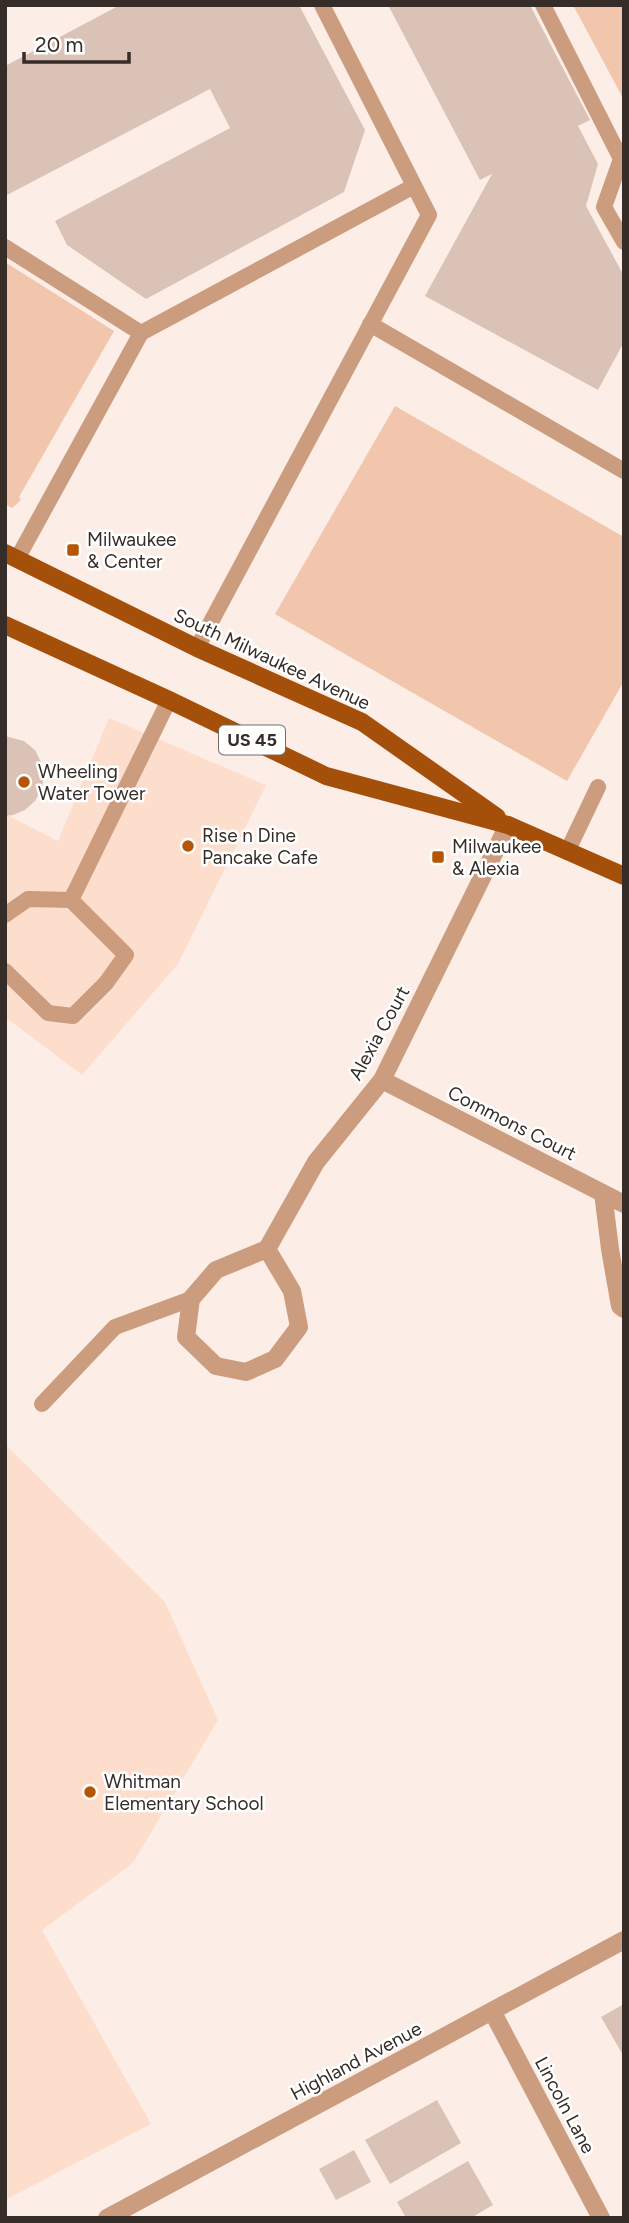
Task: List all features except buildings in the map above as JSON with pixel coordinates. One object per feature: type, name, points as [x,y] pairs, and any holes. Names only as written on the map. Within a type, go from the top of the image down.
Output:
[{"type":"main road","name":"South Milwaukee Avenue","points":[[11,556],[197,648],[362,722],[508,825]]},
{"type":"main road","name":"South Milwaukee Avenue","points":[[5,625],[326,776],[508,825],[624,876]]},
{"type":"street","name":"Alexia Court","points":[[267,1249],[316,1163],[382,1080],[508,825]]},
{"type":"street","name":"Commons Court","points":[[382,1080],[624,1204]]},
{"type":"street","points":[[603,1193],[610,1250],[621,1306],[624,1309]]},
{"type":"street","points":[[267,1249],[292,1291],[299,1326],[275,1359],[246,1372],[216,1366],[186,1337],[191,1298],[216,1270],[267,1249]]},
{"type":"street","name":"Highland Avenue","points":[[107,2218],[624,1940]]},
{"type":"street","name":"Lincoln Lane","points":[[492,2011],[601,2218]]},
{"type":"lane","points":[[197,648],[429,215],[322,5]]},
{"type":"lane","points":[[543,5],[621,159],[604,207],[624,242]]},
{"type":"lane","points":[[11,556],[141,333],[414,186]]},
{"type":"lane","points":[[5,247],[141,333]]},
{"type":"lane","points":[[370,324],[624,471]]},
{"type":"lane","points":[[71,901],[169,700]]},
{"type":"lane","points":[[567,852],[598,787]]},
{"type":"lane","points":[[5,915],[28,899],[71,901],[126,954],[106,983],[73,1016],[48,1013],[5,971]]},
{"type":"lane","points":[[42,1404],[115,1327],[191,1298]]},
{"type":"shaded area","points":[[573,5],[624,5],[624,100]]},
{"type":"shaded area","points":[[5,262],[114,331],[19,497],[21,500],[12,508],[5,504]]},
{"type":"shaded area","points":[[395,406],[624,537],[624,681],[567,781],[275,614]]},
{"type":"shaded area","points":[[109,718],[266,785],[178,964],[82,1075],[5,1017],[5,814],[58,841]]},
{"type":"shaded area","name":"Whitman Elementary School","points":[[5,1444],[165,1602],[218,1720],[133,1863],[42,1930],[151,2124],[5,2200]]},
{"type":"place","name":"Milwaukee & Center","points":[[73,550]]},
{"type":"place","name":"Wheeling Water Tower","points":[[24,782]]},
{"type":"place","name":"Rise n Dine Pancake Cafe","points":[[188,846]]},
{"type":"place","name":"Milwaukee & Alexia","points":[[438,857]]},
{"type":"place","name":"Whitman Elementary School","points":[[90,1792]]}]
